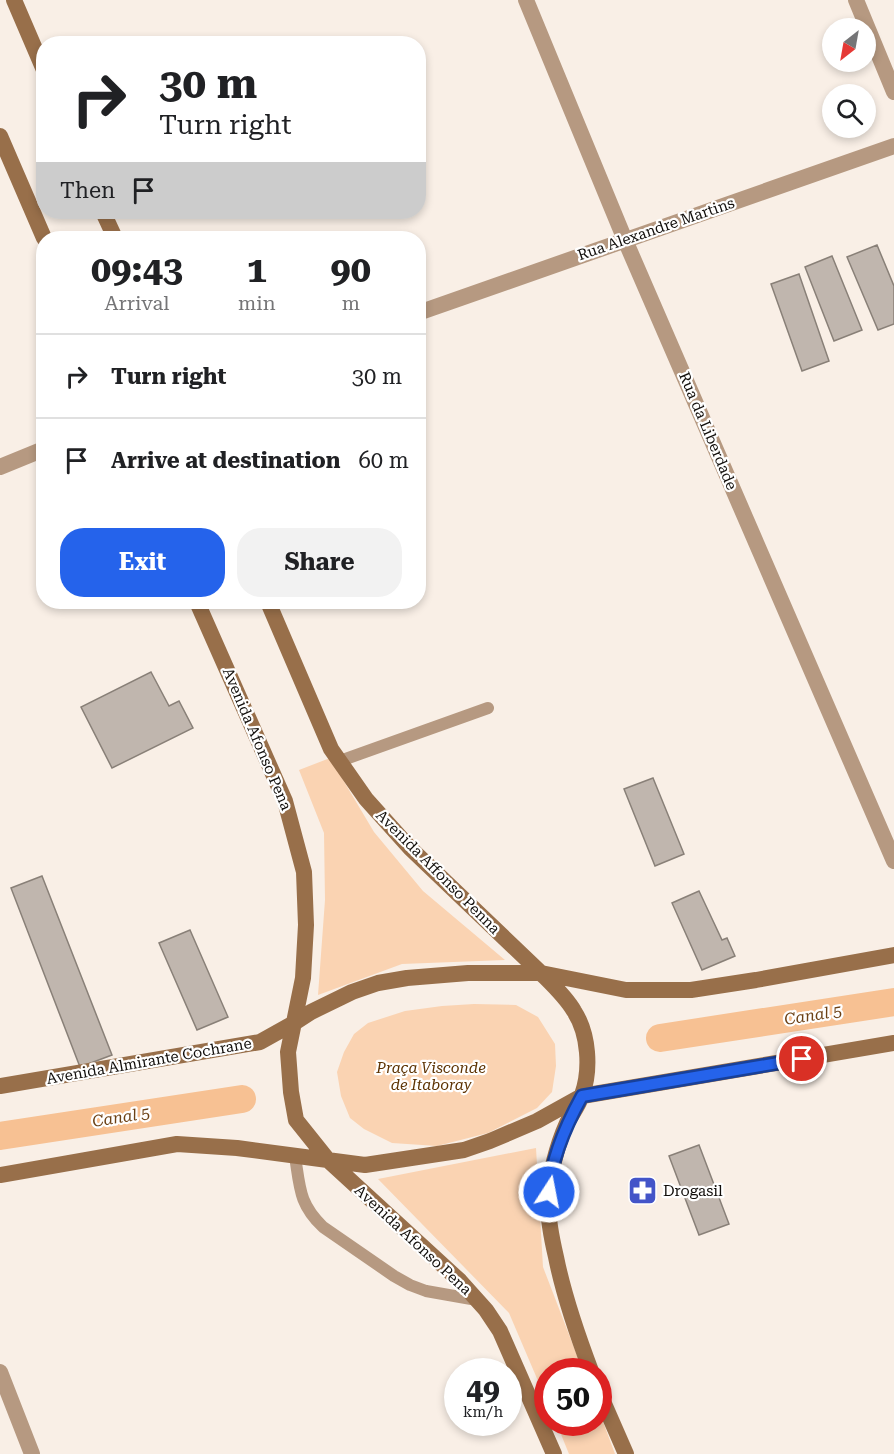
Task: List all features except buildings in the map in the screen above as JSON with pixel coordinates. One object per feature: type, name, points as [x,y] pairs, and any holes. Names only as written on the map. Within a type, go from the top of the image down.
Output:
[{"type":"main road","points":[[14,0],[36,51]]},
{"type":"main road","points":[[0,135],[41,231]]},
{"type":"main road","name":"Avenida Afonso Pena","points":[[200,609],[285,801],[304,873],[306,925],[303,978],[288,1052],[296,1120],[328,1160],[460,1281],[477,1300],[500,1331],[548,1452]]},
{"type":"main road","name":"Avenida Affonso Penna","points":[[271,609],[331,749],[366,799],[410,848],[541,973],[575,1012],[583,1031],[589,1066],[582,1096]]},
{"type":"main road","points":[[541,973],[626,990],[692,990],[894,955]]},
{"type":"main road","name":"Avenida Almirante Cochrane","points":[[0,1086],[260,1042],[311,1012],[352,992],[378,983],[468,973],[541,973]]},
{"type":"main road","points":[[0,1175],[177,1144],[237,1148],[365,1165],[464,1150],[537,1121],[582,1096],[894,1043]]},
{"type":"main road","points":[[582,1096],[566,1125],[554,1162],[549,1179],[548,1204],[550,1232],[563,1292],[586,1358]]},
{"type":"main road","points":[[612,1422],[626,1454]]},
{"type":"street","name":"Rua da Liberdade","points":[[526,0],[625,240],[894,861]]},
{"type":"street","points":[[856,0],[894,92]]},
{"type":"street","name":"Rua Alexandre Martins","points":[[426,310],[894,146]]},
{"type":"street","points":[[0,467],[36,452]]},
{"type":"street","points":[[0,1372],[32,1454]]},
{"type":"lane","points":[[340,761],[488,708]]},
{"type":"lane","points":[[295,1156],[301,1196],[313,1218],[323,1227],[410,1285],[426,1291],[477,1300]]},
{"type":"green space","points":[[330,758],[374,832],[423,891],[505,960],[402,964],[318,995],[325,900],[324,833],[299,770]]},
{"type":"green space","name":"Praça Visconde de Itaboray","points":[[474,1004],[516,1005],[538,1017],[555,1044],[556,1066],[552,1092],[537,1108],[488,1133],[437,1146],[392,1143],[364,1129],[350,1118],[341,1096],[337,1072],[354,1034],[368,1023],[405,1011]]},
{"type":"green space","points":[[536,1148],[543,1267],[578,1358],[534,1358],[534,1372],[509,1313],[378,1179]]},
{"type":"green space","points":[[562,1436],[608,1436],[615,1454],[569,1454]]},
{"type":"waterway","name":"Canal 5","points":[[660,1038],[894,1002]]},
{"type":"waterway","name":"Canal 5","points":[[0,1136],[242,1099]]},
{"type":"place","name":"Drogasil","points":[[642,1191]]},
{"type":"route","points":[[549,1192],[549,1179],[566,1125],[582,1096],[802,1059]]}]
